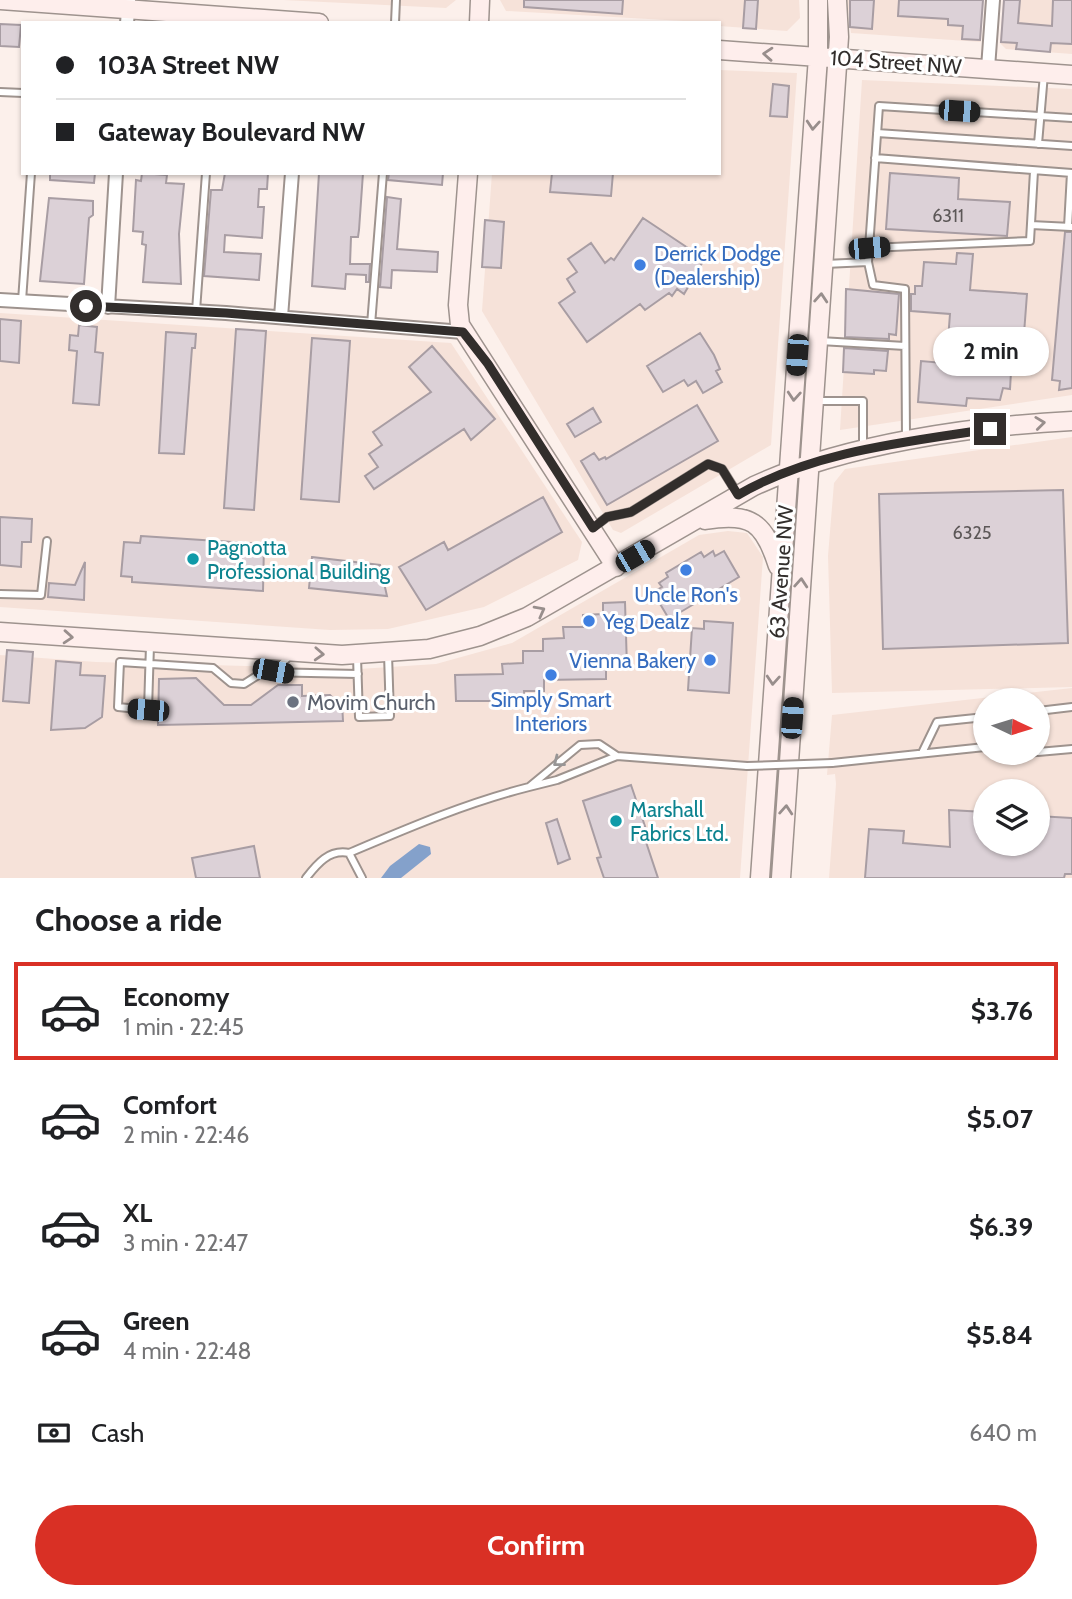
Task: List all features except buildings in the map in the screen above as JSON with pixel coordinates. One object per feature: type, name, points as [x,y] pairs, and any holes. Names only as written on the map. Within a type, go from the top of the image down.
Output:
[{"type":"main road","points":[[479,21],[480,0]]},
{"type":"main road","name":"63 Avenue NW","points":[[760,878],[818,57],[818,0]]},
{"type":"main road","name":"63 Avenue NW","points":[[781,878],[838,59],[837,0]]},
{"type":"main road","points":[[12,1],[88,3],[164,17],[273,21]]},
{"type":"main road","name":"104 Street NW","points":[[721,50],[1072,75]]},
{"type":"main road","points":[[468,175],[458,305],[463,332],[488,364],[616,567]]},
{"type":"main road","points":[[0,632],[150,643],[271,662],[293,653],[357,655],[429,649],[493,632],[563,598],[738,495],[789,471],[907,442],[1072,421]]},
{"type":"main road","points":[[691,523],[729,516],[756,524],[769,539],[781,574]]},
{"type":"street","points":[[988,68],[993,0]]},
{"type":"street","points":[[108,307],[116,175]]},
{"type":"street","points":[[281,317],[292,175]]},
{"type":"street","points":[[0,300],[281,317],[463,332]]},
{"type":"lane","points":[[395,21],[396,0]]},
{"type":"lane","points":[[1038,144],[1044,72]]},
{"type":"lane","points":[[0,92],[21,93]]},
{"type":"lane","points":[[907,442],[905,289],[873,285],[869,262],[879,106],[1072,118]]},
{"type":"lane","points":[[877,133],[1072,146]]},
{"type":"lane","points":[[875,159],[1072,173],[1070,227],[1031,225]]},
{"type":"lane","points":[[869,248],[1030,241],[1034,171]]},
{"type":"lane","points":[[22,301],[31,175]]},
{"type":"lane","points":[[196,313],[206,175]]},
{"type":"lane","points":[[371,325],[383,175]]},
{"type":"lane","points":[[823,264],[869,262]]},
{"type":"lane","points":[[818,341],[905,346]]},
{"type":"lane","points":[[814,401],[863,401],[863,451]]},
{"type":"lane","points":[[593,528],[607,517],[631,512],[708,464],[722,469],[738,495]]},
{"type":"lane","points":[[0,594],[41,595],[47,541]]},
{"type":"lane","points":[[150,643],[150,663],[148,710],[118,707],[120,662],[150,663],[213,668],[231,683],[243,684],[263,671],[271,662],[358,674]]},
{"type":"lane","points":[[357,655],[359,717],[390,716],[388,654]]},
{"type":"lane","points":[[1050,709],[1072,706]]},
{"type":"lane","points":[[922,753],[937,722],[973,718]]},
{"type":"lane","points":[[529,787],[580,745],[599,744],[617,756]]},
{"type":"lane","points":[[306,878],[320,859],[342,852],[349,853],[419,823],[557,780],[617,756],[747,766],[832,763],[973,748]]},
{"type":"lane","points":[[1050,751],[1072,749]]},
{"type":"lane","points":[[349,853],[362,878]]},
{"type":"shaded area","points":[[283,0],[456,0],[446,8]]},
{"type":"shaded area","points":[[500,0],[799,0],[800,18],[787,31],[721,26],[721,21],[506,11]]},
{"type":"shaded area","points":[[847,0],[983,0],[981,42],[851,33]]},
{"type":"shaded area","points":[[1003,0],[1072,0],[1072,54],[1006,49],[1000,43]]},
{"type":"shaded area","points":[[721,70],[797,73],[771,445],[621,533],[613,530],[482,311],[492,175],[721,175]]},
{"type":"shaded area","points":[[862,80],[1072,89],[1072,395],[840,430]]},
{"type":"shaded area","points":[[0,313],[451,343],[582,542],[578,560],[484,607],[388,629],[330,630],[0,607]]},
{"type":"shaded area","points":[[1072,437],[1072,687],[832,693],[828,556],[834,483],[845,469]]},
{"type":"shaded area","points":[[728,531],[747,533],[763,557],[740,878],[0,878],[0,655],[96,662],[359,669],[436,664],[512,643],[699,535]]},
{"type":"shaded area","points":[[1072,688],[1072,878],[829,878],[836,784],[835,774],[827,775],[832,715],[973,699],[973,765],[1050,765],[1050,690]]},
{"type":"water","points":[[419,844],[430,847],[431,854],[401,878],[381,878],[390,866]]},
{"type":"place","name":"Derrick Dodge (Dealership)","points":[[640,265]]},
{"type":"place","name":"Pagnotta Professional Building","points":[[193,559]]},
{"type":"place","name":"Uncle Ron's","points":[[686,570]]},
{"type":"place","name":"Yeg Dealz","points":[[589,621]]},
{"type":"place","name":"Vienna Bakery","points":[[710,660]]},
{"type":"place","name":"Simply Smart Interiors","points":[[551,675]]},
{"type":"place","name":"Movim Church","points":[[293,702]]},
{"type":"place","name":"Marshall Fabrics Ltd.","points":[[616,821]]},
{"type":"route","points":[[86,306],[226,313],[463,332],[488,364],[593,528],[607,517],[631,512],[708,464],[722,469],[738,495],[776,476],[828,458],[990,429]]}]
